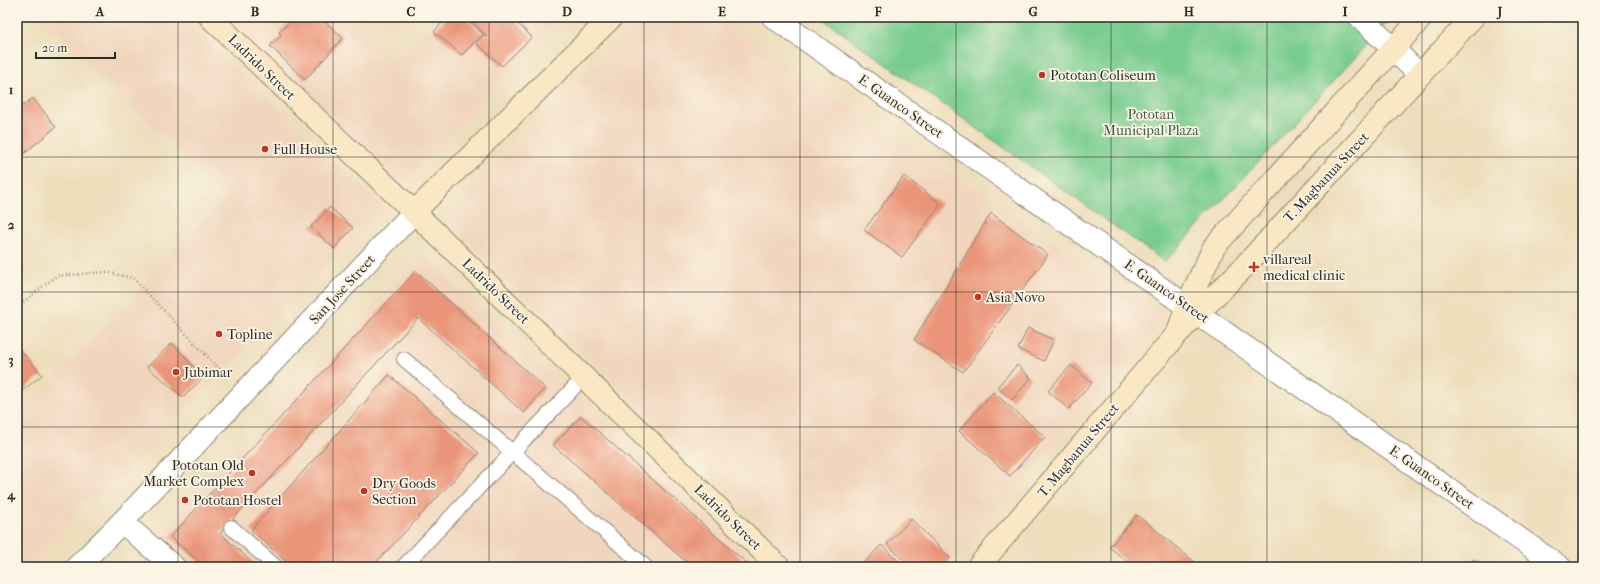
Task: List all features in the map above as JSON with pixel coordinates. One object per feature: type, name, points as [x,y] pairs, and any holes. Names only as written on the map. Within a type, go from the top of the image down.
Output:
[{"type":"main road","name":"Ladrido Street","points":[[210,17],[414,212],[779,567]]},
{"type":"main road","name":"San Jose Street","points":[[414,212],[612,17]]},
{"type":"main road","name":"T. Magbanua Street","points":[[978,567],[1177,334],[1192,309],[1214,246],[1422,17]]},
{"type":"main road","name":"T. Magbanua Street","points":[[1192,309],[1241,270],[1473,17]]},
{"type":"street","name":"E. Guanco Street","points":[[773,17],[1560,567]]},
{"type":"street","points":[[1360,17],[1420,74]]},
{"type":"street","name":"San Jose Street","points":[[77,567],[122,522],[414,212]]},
{"type":"street","points":[[122,522],[174,567]]},
{"type":"lane","points":[[404,359],[646,567]]},
{"type":"lane","points":[[403,567],[584,377]]},
{"type":"lane","points":[[231,527],[276,567]]},
{"type":"path","points":[[17,307],[56,276],[106,272],[133,278],[243,394]]},
{"type":"shaded area","points":[[41,17],[179,17],[385,208],[28,567],[17,567],[17,418],[225,197]]},
{"type":"shaded area","points":[[232,17],[347,17],[395,63],[439,17],[560,17],[403,185],[338,124]]},
{"type":"shaded area","points":[[640,17],[716,17],[1166,318],[947,567],[809,567],[445,220]]},
{"type":"shaded area","points":[[421,254],[760,567],[192,567],[158,537]]},
{"type":"green space","name":"Pototan Municipal Plaza","points":[[820,17],[1393,17],[1165,262]]},
{"type":"building","points":[[295,17],[320,17],[343,38],[305,80],[270,46],[281,36],[279,32]]},
{"type":"building","points":[[447,17],[464,17],[483,34],[462,55],[434,32]]},
{"type":"building","points":[[472,17],[511,17],[532,37],[502,66],[476,43],[484,35],[487,36],[470,19]]},
{"type":"building","points":[[33,98],[56,127],[21,156],[17,151],[17,110]]},
{"type":"building","points":[[904,176],[941,204],[902,257],[864,230]]},
{"type":"building","points":[[330,207],[353,228],[334,249],[311,227]]},
{"type":"building","name":"Asia Novo","points":[[991,213],[1048,255],[963,372],[914,340]]},
{"type":"building","name":"Pototan Old Market Complex","points":[[416,271],[545,388],[524,413],[418,318],[220,533],[257,567],[205,567],[170,537]]},
{"type":"building","points":[[1028,328],[1054,340],[1044,361],[1018,349]]},
{"type":"building","name":"Jubimar","points":[[172,343],[204,377],[183,397],[147,367]]},
{"type":"building","points":[[17,346],[42,375],[17,395]]},
{"type":"building","points":[[1017,365],[1031,378],[1012,400],[997,387]]},
{"type":"building","points":[[1071,365],[1092,383],[1069,409],[1048,391]]},
{"type":"building","name":"Dry Goods Section","points":[[389,375],[479,453],[372,567],[292,567],[251,530]]},
{"type":"building","points":[[993,392],[1045,437],[1010,476],[959,431]]},
{"type":"building","points":[[581,416],[751,567],[692,567],[553,445]]},
{"type":"building","points":[[1137,515],[1201,567],[1134,567],[1109,547]]},
{"type":"building","points":[[911,519],[950,558],[941,567],[911,567],[887,544]]},
{"type":"building","points":[[881,545],[905,567],[860,567]]},
{"type":"building","points":[[1474,559],[1487,567],[1468,567]]},
{"type":"place","name":"Pototan Coliseum","points":[[1042,75]]},
{"type":"place","name":"Full House","points":[[265,149]]},
{"type":"place","name":"villareal medical clinic","points":[[1254,267]]},
{"type":"place","name":"Asia Novo","points":[[978,297]]},
{"type":"place","name":"Topline","points":[[219,334]]},
{"type":"place","name":"Jubimar","points":[[176,372]]},
{"type":"place","name":"Pototan Old Market Complex","points":[[252,473]]},
{"type":"place","name":"Dry Goods Section","points":[[364,491]]},
{"type":"place","name":"Pototan Hostel","points":[[185,500]]}]
